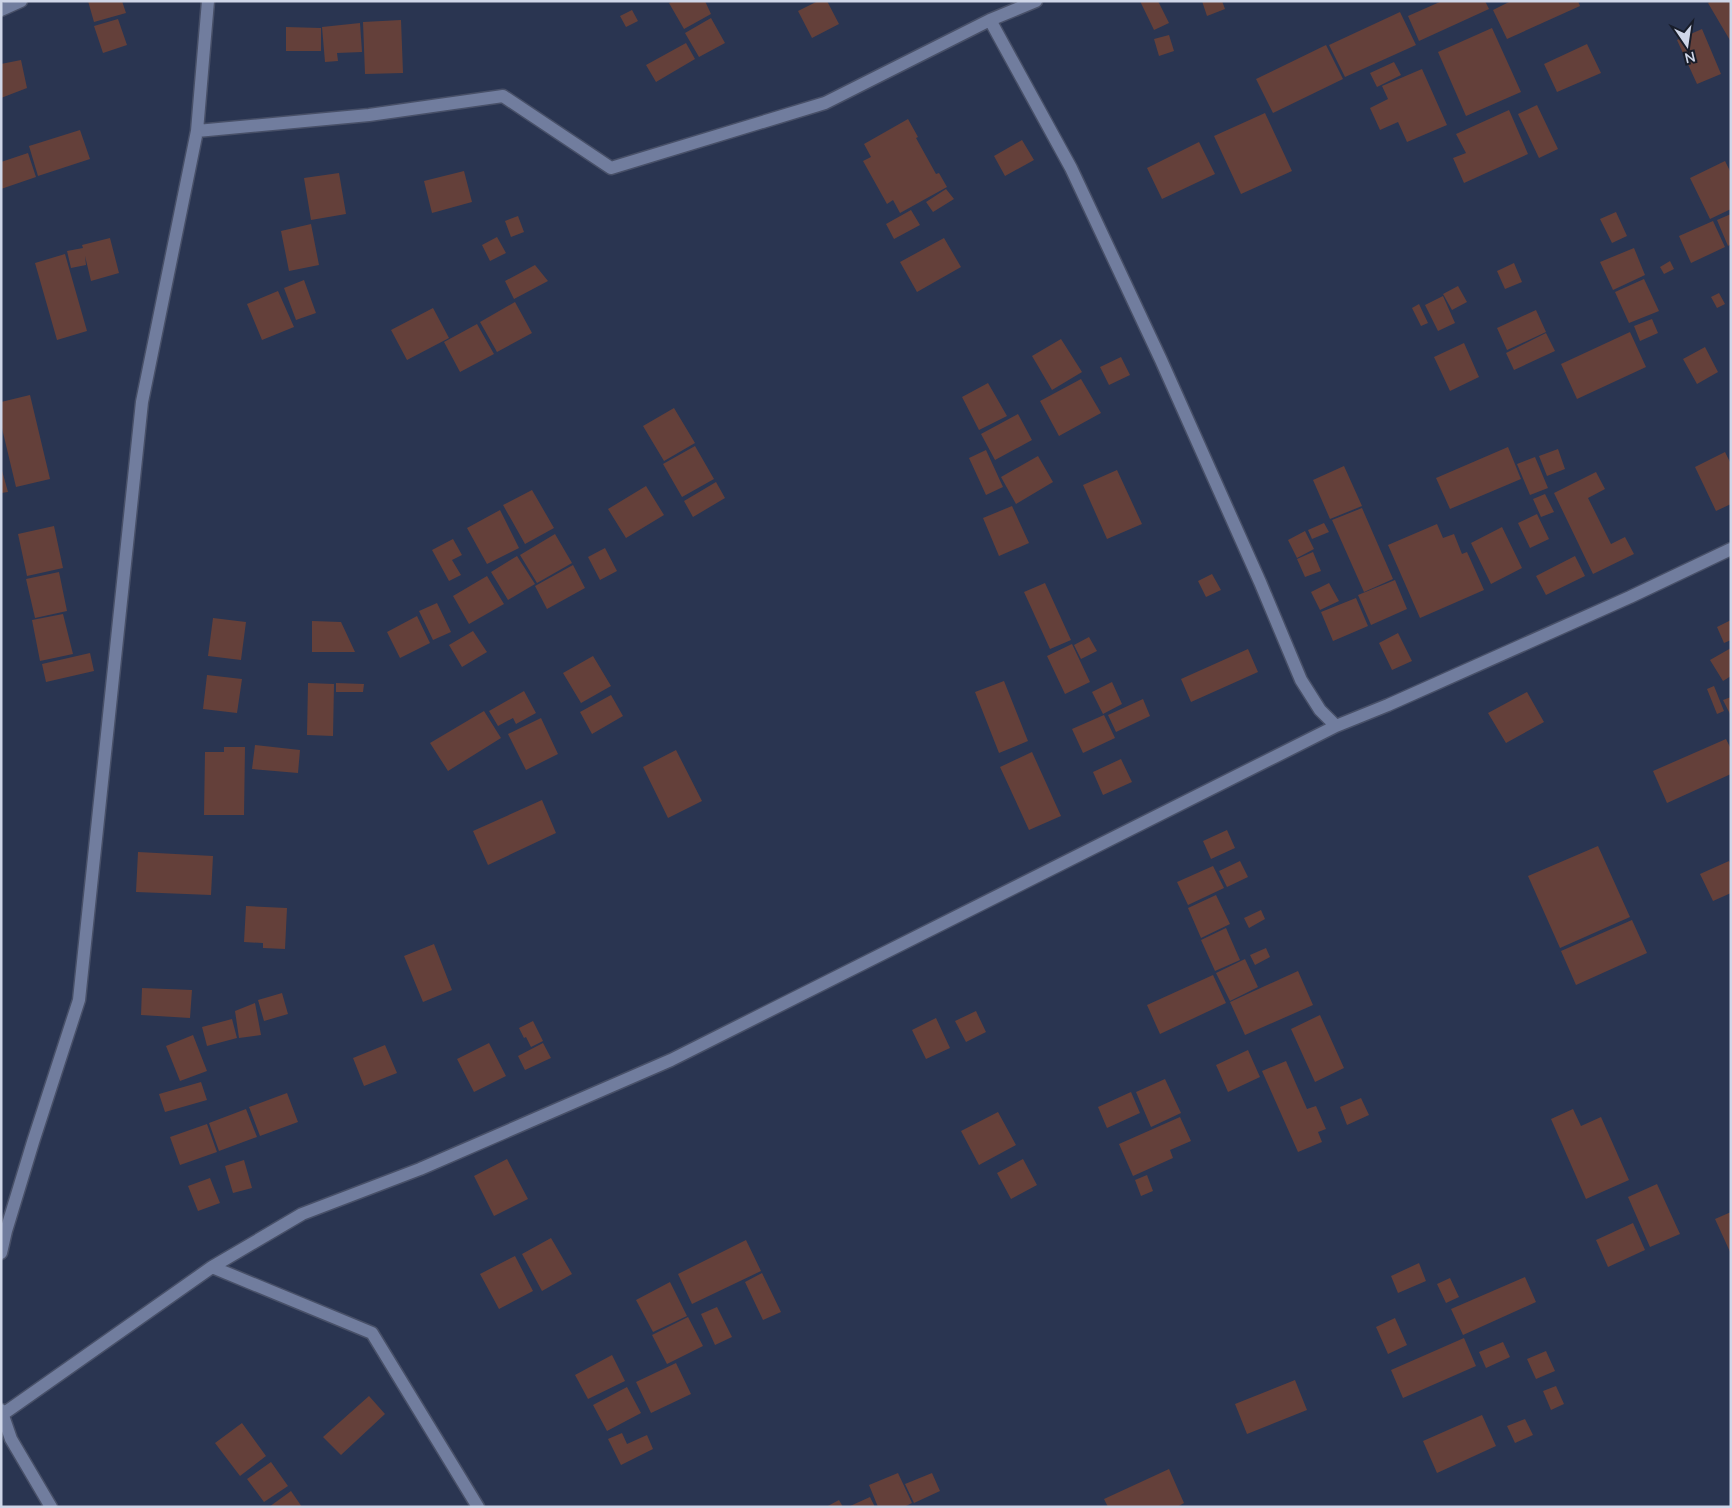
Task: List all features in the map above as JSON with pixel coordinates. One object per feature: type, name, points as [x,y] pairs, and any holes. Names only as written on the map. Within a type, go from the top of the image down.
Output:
[{"type":"street","points":[[1,10],[21,1]]},
{"type":"street","points":[[1,1253],[33,1142],[79,1000],[142,402],[197,130],[208,1]]},
{"type":"street","points":[[197,130],[369,115],[503,96],[611,168],[825,102],[990,20],[1036,1]]},
{"type":"street","points":[[990,20],[1071,168],[1161,360],[1260,582],[1301,680],[1320,710],[1336,726]]},
{"type":"street","points":[[51,1507],[6,1438],[2,1412],[212,1268],[302,1214],[420,1169],[671,1060],[1336,726],[1397,701],[1621,601],[1731,549]]},
{"type":"street","points":[[212,1268],[372,1333],[478,1507]]},
{"type":"building","points":[[88,1],[122,1],[126,13],[94,22]]},
{"type":"building","points":[[673,1],[705,1],[711,14],[684,29],[669,3]]},
{"type":"building","points":[[818,1],[827,1],[839,24],[812,38],[798,11]]},
{"type":"building","points":[[1140,1],[1158,1],[1169,23],[1154,30]]},
{"type":"building","points":[[1202,1],[1222,1],[1225,9],[1207,16]]},
{"type":"building","points":[[1442,1],[1485,1],[1489,9],[1419,41],[1408,16]]},
{"type":"building","points":[[1511,1],[1578,1],[1580,6],[1507,39],[1493,10]]},
{"type":"building","points":[[1711,1],[1731,1],[1731,42],[1708,3]]},
{"type":"building","points":[[632,10],[638,21],[626,27],[620,16]]},
{"type":"building","points":[[1400,12],[1416,45],[1345,77],[1329,45]]},
{"type":"building","points":[[711,18],[725,43],[699,57],[685,33]]},
{"type":"building","points":[[118,19],[127,45],[103,53],[94,26]]},
{"type":"building","points":[[401,20],[403,73],[365,74],[363,22]]},
{"type":"building","points":[[360,23],[362,52],[337,53],[338,61],[325,62],[322,27]]},
{"type":"building","points":[[286,27],[321,28],[321,51],[286,51]]},
{"type":"building","points":[[1492,28],[1521,92],[1466,116],[1438,52]]},
{"type":"building","points":[[1702,29],[1721,74],[1697,84],[1677,40]]},
{"type":"building","points":[[1169,35],[1174,51],[1159,56],[1154,39]]},
{"type":"building","points":[[686,43],[695,59],[656,82],[646,65]]},
{"type":"building","points":[[1587,44],[1601,73],[1557,92],[1544,64]]},
{"type":"building","points":[[1326,45],[1343,79],[1273,113],[1256,79]]},
{"type":"building","points":[[21,60],[27,88],[1,98],[1,64]]},
{"type":"building","points":[[1394,62],[1401,75],[1377,87],[1370,73]]},
{"type":"building","points":[[1422,69],[1447,125],[1407,142],[1398,122],[1380,130],[1370,108],[1388,99],[1382,86]]},
{"type":"building","points":[[1537,105],[1558,149],[1539,158],[1518,114]]},
{"type":"building","points":[[1509,110],[1528,154],[1464,183],[1453,158],[1466,153],[1456,134]]},
{"type":"building","points":[[1265,113],[1292,171],[1241,194],[1214,136]]},
{"type":"building","points":[[908,119],[936,174],[939,173],[947,187],[900,213],[893,200],[887,204],[863,161],[871,157],[864,144]]},
{"type":"building","points":[[80,130],[90,159],[38,176],[29,146]]},
{"type":"building","points":[[1022,140],[1034,160],[1005,176],[994,156]]},
{"type":"building","points":[[1199,142],[1215,174],[1162,199],[1147,168]]},
{"type":"building","points":[[28,153],[36,177],[1,189],[1,162]]},
{"type":"building","points":[[1725,161],[1731,173],[1731,209],[1710,219],[1690,178]]},
{"type":"building","points":[[464,171],[472,202],[432,213],[424,181]]},
{"type":"building","points":[[339,173],[346,214],[311,220],[304,178]]},
{"type":"building","points":[[946,189],[954,199],[933,212],[926,202]]},
{"type":"building","points":[[911,210],[920,225],[894,239],[886,224]]},
{"type":"building","points":[[1616,212],[1627,236],[1612,243],[1600,219]]},
{"type":"building","points":[[1731,214],[1731,244],[1728,246],[1717,220]]},
{"type":"building","points":[[518,216],[524,232],[511,237],[505,221]]},
{"type":"building","points":[[1713,221],[1725,247],[1691,263],[1679,236]]},
{"type":"building","points":[[311,224],[319,265],[289,271],[281,231]]},
{"type":"building","points":[[497,237],[506,253],[490,261],[482,245]]},
{"type":"building","points":[[110,238],[119,273],[91,281],[85,256],[86,265],[71,268],[67,251],[83,248],[82,245]]},
{"type":"building","points":[[944,238],[961,267],[917,292],[900,262]]},
{"type":"building","points":[[1634,248],[1645,275],[1613,290],[1600,262]]},
{"type":"building","points":[[65,254],[87,331],[57,340],[35,263]]},
{"type":"building","points":[[1670,261],[1674,269],[1664,274],[1660,267]]},
{"type":"building","points":[[1514,263],[1522,282],[1505,289],[1497,271]]},
{"type":"building","points":[[535,265],[548,281],[514,299],[505,281]]},
{"type":"building","points":[[1644,279],[1659,311],[1629,323],[1615,292]]},
{"type":"building","points":[[304,280],[316,313],[296,320],[284,288]]},
{"type":"building","points":[[1458,286],[1467,302],[1452,310],[1443,294]]},
{"type":"building","points":[[278,291],[294,327],[262,340],[247,304]]},
{"type":"building","points":[[1719,293],[1725,304],[1717,308],[1711,297]]},
{"type":"building","points":[[1443,296],[1455,323],[1438,331],[1425,305]]},
{"type":"building","points":[[515,302],[532,333],[497,352],[480,322]]},
{"type":"building","points":[[1419,304],[1428,323],[1421,326],[1412,308]]},
{"type":"building","points":[[433,308],[449,338],[407,360],[391,330]]},
{"type":"building","points":[[1536,310],[1546,332],[1507,350],[1497,328]]},
{"type":"building","points":[[1652,319],[1658,333],[1640,341],[1634,326]]},
{"type":"building","points":[[477,324],[494,354],[460,372],[444,342]]},
{"type":"building","points":[[1630,332],[1646,367],[1577,399],[1561,364]]},
{"type":"building","points":[[1546,333],[1555,351],[1514,370],[1506,353]]},
{"type":"building","points":[[1061,339],[1082,372],[1052,390],[1032,356]]},
{"type":"building","points":[[1464,343],[1479,377],[1450,391],[1434,357]]},
{"type":"building","points":[[1705,347],[1718,372],[1697,384],[1683,359]]},
{"type":"building","points":[[1121,357],[1130,375],[1109,385],[1100,367]]},
{"type":"building","points":[[1081,379],[1101,413],[1059,436],[1040,401]]},
{"type":"building","points":[[988,383],[1007,416],[979,430],[962,397]]},
{"type":"building","points":[[30,395],[50,479],[16,487],[1,424],[1,402]]},
{"type":"building","points":[[674,408],[695,443],[664,461],[643,426]]},
{"type":"building","points":[[1018,414],[1032,440],[995,460],[981,434]]},
{"type":"building","points":[[695,446],[714,479],[682,497],[663,464]]},
{"type":"building","points":[[1508,447],[1521,479],[1450,509],[1436,478]]},
{"type":"building","points":[[1558,449],[1565,469],[1547,476],[1539,456]]},
{"type":"building","points":[[986,450],[1003,487],[986,495],[969,458]]},
{"type":"building","points":[[1725,452],[1731,464],[1731,504],[1716,511],[1695,467]]},
{"type":"building","points":[[1038,456],[1053,482],[1016,504],[1001,477]]},
{"type":"building","points":[[1535,457],[1548,488],[1530,495],[1517,464]]},
{"type":"building","points":[[1344,466],[1362,506],[1330,519],[1313,480]]},
{"type":"building","points":[[1,467],[8,492],[1,493]]},
{"type":"building","points":[[1117,470],[1142,524],[1107,539],[1083,485]]},
{"type":"building","points":[[1596,472],[1605,489],[1588,498],[1611,544],[1625,537],[1634,554],[1593,574],[1554,493]]},
{"type":"building","points":[[716,482],[725,498],[693,517],[684,501]]},
{"type":"building","points":[[646,486],[664,515],[626,538],[608,509]]},
{"type":"building","points":[[532,490],[554,528],[525,544],[503,505]]},
{"type":"building","points":[[1545,494],[1554,512],[1541,517],[1533,499]]},
{"type":"building","points":[[1012,506],[1029,543],[999,556],[983,518]]},
{"type":"building","points":[[1362,508],[1393,579],[1364,592],[1332,520]]},
{"type":"building","points":[[500,510],[519,548],[487,564],[467,528]]},
{"type":"building","points":[[1537,514],[1549,539],[1530,548],[1518,523]]},
{"type":"building","points":[[1324,523],[1329,532],[1312,539],[1308,530]]},
{"type":"building","points":[[1437,524],[1443,538],[1454,534],[1462,554],[1467,552],[1484,590],[1420,618],[1388,545]]},
{"type":"building","points":[[54,526],[63,568],[27,576],[18,534]]},
{"type":"building","points":[[1502,527],[1522,568],[1491,584],[1471,543]]},
{"type":"building","points":[[1305,531],[1314,549],[1297,558],[1288,540]]},
{"type":"building","points":[[555,534],[572,563],[537,583],[520,555]]},
{"type":"building","points":[[453,539],[462,555],[452,560],[461,575],[449,581],[432,550]]},
{"type":"building","points":[[605,548],[617,571],[600,580],[588,557]]},
{"type":"building","points":[[1313,552],[1321,571],[1305,577],[1297,559]]},
{"type":"building","points":[[517,556],[535,584],[508,600],[491,572]]},
{"type":"building","points":[[1575,556],[1585,576],[1546,595],[1536,576]]},
{"type":"building","points":[[573,565],[585,588],[547,609],[535,586]]},
{"type":"building","points":[[59,572],[67,611],[35,618],[26,579]]},
{"type":"building","points":[[1212,574],[1221,590],[1206,597],[1198,581]]},
{"type":"building","points":[[487,576],[504,604],[469,624],[453,596]]},
{"type":"building","points":[[1395,580],[1407,609],[1371,625],[1358,595]]},
{"type":"building","points":[[1045,583],[1071,640],[1050,649],[1024,592]]},
{"type":"building","points":[[1329,583],[1339,601],[1320,610],[1311,592]]},
{"type":"building","points":[[1356,598],[1368,626],[1333,641],[1321,612]]},
{"type":"building","points":[[437,603],[451,632],[433,640],[419,611]]},
{"type":"building","points":[[63,614],[73,654],[40,661],[32,620]]},
{"type":"building","points":[[417,616],[430,643],[400,658],[387,632]]},
{"type":"building","points":[[213,618],[246,622],[241,660],[208,656]]},
{"type":"building","points":[[1731,620],[1731,640],[1724,643],[1717,627]]},
{"type":"building","points":[[312,621],[341,622],[355,652],[312,652]]},
{"type":"building","points":[[473,631],[487,652],[462,667],[449,645]]},
{"type":"building","points":[[1398,633],[1412,661],[1392,670],[1379,643]]},
{"type":"building","points":[[1089,637],[1097,651],[1081,659],[1074,645]]},
{"type":"building","points":[[1072,644],[1090,682],[1065,694],[1047,656]]},
{"type":"building","points":[[1731,648],[1731,676],[1723,681],[1710,660]]},
{"type":"building","points":[[1248,649],[1258,672],[1191,702],[1181,679]]},
{"type":"building","points":[[90,653],[94,671],[46,682],[42,664]]},
{"type":"building","points":[[593,656],[611,686],[581,703],[563,673]]},
{"type":"building","points":[[207,675],[242,679],[237,713],[203,709]]},
{"type":"building","points":[[1004,681],[1028,741],[999,753],[975,692]]},
{"type":"building","points":[[1112,682],[1122,704],[1103,714],[1092,692]]},
{"type":"building","points":[[308,683],[334,684],[333,736],[307,735]]},
{"type":"building","points":[[336,683],[364,684],[363,692],[336,692]]},
{"type":"building","points":[[1714,686],[1724,711],[1717,714],[1707,689]]},
{"type":"building","points":[[524,691],[536,713],[516,724],[513,718],[498,726],[489,711]]},
{"type":"building","points":[[1527,692],[1544,722],[1506,743],[1488,713]]},
{"type":"building","points":[[611,695],[623,716],[592,734],[580,712]]},
{"type":"building","points":[[1731,697],[1731,716],[1723,700]]},
{"type":"building","points":[[1143,699],[1150,716],[1116,732],[1108,715]]},
{"type":"building","points":[[484,711],[501,738],[448,771],[430,743]]},
{"type":"building","points":[[1104,715],[1115,738],[1083,753],[1072,729]]},
{"type":"building","points":[[541,718],[558,754],[526,770],[508,734]]},
{"type":"building","points":[[1726,739],[1731,749],[1731,774],[1667,803],[1653,771]]},
{"type":"building","points":[[255,745],[300,750],[298,773],[252,769]]},
{"type":"building","points":[[224,747],[245,747],[244,815],[204,815],[205,752],[224,752]]},
{"type":"building","points":[[676,750],[702,801],[668,818],[643,767]]},
{"type":"building","points":[[1032,752],[1061,816],[1029,830],[1000,767]]},
{"type":"building","points":[[1121,759],[1132,782],[1103,795],[1093,772]]},
{"type":"building","points":[[542,800],[556,833],[488,865],[473,831]]},
{"type":"building","points":[[1227,830],[1235,848],[1211,859],[1203,841]]},
{"type":"building","points":[[1598,846],[1630,917],[1560,948],[1528,876]]},
{"type":"building","points":[[138,852],[213,856],[211,895],[136,892]]},
{"type":"building","points":[[1240,861],[1248,877],[1227,887],[1219,871]]},
{"type":"building","points":[[1729,861],[1731,865],[1731,893],[1713,901],[1700,874]]},
{"type":"building","points":[[1213,866],[1224,888],[1188,905],[1177,882]]},
{"type":"building","points":[[1216,895],[1230,924],[1201,938],[1188,908]]},
{"type":"building","points":[[246,906],[287,908],[285,949],[263,948],[263,943],[244,942]]},
{"type":"building","points":[[1261,910],[1265,919],[1249,928],[1244,918]]},
{"type":"building","points":[[1632,920],[1647,953],[1576,985],[1561,951]]},
{"type":"building","points":[[1226,928],[1240,960],[1215,971],[1201,940]]},
{"type":"building","points":[[434,944],[452,990],[423,1002],[404,956]]},
{"type":"building","points":[[1266,948],[1270,957],[1255,965],[1250,955]]},
{"type":"building","points":[[1245,959],[1258,987],[1230,1001],[1216,973]]},
{"type":"building","points":[[1298,971],[1313,1005],[1245,1035],[1230,1002]]},
{"type":"building","points":[[1213,975],[1226,1003],[1160,1034],[1147,1005]]},
{"type":"building","points":[[142,988],[192,990],[190,1018],[141,1015]]},
{"type":"building","points":[[282,993],[288,1014],[264,1021],[258,1000]]},
{"type":"building","points":[[255,1003],[261,1035],[239,1038],[235,1011]]},
{"type":"building","points":[[976,1011],[986,1032],[966,1042],[955,1021]]},
{"type":"building","points":[[1320,1015],[1344,1068],[1315,1082],[1291,1029]]},
{"type":"building","points":[[936,1018],[950,1048],[926,1059],[912,1030]]},
{"type":"building","points":[[232,1019],[237,1038],[207,1046],[202,1027]]},
{"type":"building","points":[[533,1021],[543,1041],[531,1047],[519,1028]]},
{"type":"building","points":[[193,1035],[207,1071],[180,1081],[166,1046]]},
{"type":"building","points":[[489,1043],[506,1076],[474,1092],[457,1059]]},
{"type":"building","points":[[543,1043],[551,1058],[525,1070],[518,1056]]},
{"type":"building","points":[[385,1045],[397,1073],[364,1086],[353,1058]]},
{"type":"building","points":[[1248,1050],[1260,1077],[1228,1092],[1216,1065]]},
{"type":"building","points":[[1286,1061],[1307,1109],[1316,1106],[1326,1129],[1318,1132],[1322,1142],[1298,1152],[1262,1071]]},
{"type":"building","points":[[1165,1079],[1181,1113],[1151,1127],[1136,1092]]},
{"type":"building","points":[[201,1082],[207,1100],[165,1112],[159,1094]]},
{"type":"building","points":[[1131,1092],[1140,1113],[1107,1128],[1098,1107]]},
{"type":"building","points":[[287,1093],[298,1122],[260,1136],[249,1107]]},
{"type":"building","points":[[1361,1098],[1369,1115],[1347,1125],[1340,1107]]},
{"type":"building","points":[[246,1109],[257,1137],[219,1151],[209,1123]]},
{"type":"building","points":[[1573,1109],[1581,1126],[1601,1117],[1629,1180],[1586,1199],[1551,1119]]},
{"type":"building","points":[[998,1112],[1016,1145],[979,1165],[961,1131]]},
{"type":"building","points":[[1180,1117],[1191,1141],[1170,1150],[1173,1158],[1133,1176],[1119,1144]]},
{"type":"building","points":[[207,1124],[217,1152],[180,1165],[170,1137]]},
{"type":"building","points":[[507,1159],[528,1199],[494,1216],[474,1176]]},
{"type":"building","points":[[1023,1159],[1037,1185],[1011,1199],[997,1173]]},
{"type":"building","points":[[244,1160],[252,1188],[233,1193],[225,1166]]},
{"type":"building","points":[[1147,1175],[1153,1191],[1141,1196],[1135,1180]]},
{"type":"building","points":[[210,1178],[220,1203],[198,1211],[188,1186]]},
{"type":"building","points":[[1657,1184],[1680,1234],[1650,1247],[1628,1197]]},
{"type":"building","points":[[1731,1212],[1731,1254],[1715,1219]]},
{"type":"building","points":[[1633,1223],[1645,1250],[1608,1267],[1596,1240]]},
{"type":"building","points":[[551,1238],[572,1274],[542,1291],[522,1254]]},
{"type":"building","points":[[746,1240],[761,1271],[692,1304],[678,1274]]},
{"type":"building","points":[[515,1256],[533,1291],[499,1309],[480,1274]]},
{"type":"building","points":[[1419,1263],[1426,1281],[1398,1293],[1391,1276]]},
{"type":"building","points":[[762,1273],[781,1312],[763,1320],[745,1282]]},
{"type":"building","points":[[1525,1277],[1536,1302],[1463,1335],[1451,1309]]},
{"type":"building","points":[[1450,1278],[1459,1297],[1446,1303],[1437,1284]]},
{"type":"building","points":[[670,1282],[687,1316],[653,1332],[636,1300]]},
{"type":"building","points":[[717,1307],[732,1337],[715,1345],[701,1314]]},
{"type":"building","points":[[688,1317],[703,1346],[667,1364],[652,1335]]},
{"type":"building","points":[[1395,1318],[1407,1345],[1388,1354],[1376,1327]]},
{"type":"building","points":[[1464,1338],[1476,1366],[1403,1398],[1391,1370]]},
{"type":"building","points":[[1503,1342],[1510,1357],[1486,1368],[1479,1352]]},
{"type":"building","points":[[1546,1351],[1555,1371],[1536,1379],[1527,1359]]},
{"type":"building","points":[[612,1355],[625,1381],[588,1399],[575,1375]]},
{"type":"building","points":[[676,1363],[691,1394],[651,1413],[636,1382]]},
{"type":"building","points":[[1295,1380],[1307,1410],[1247,1434],[1235,1404]]},
{"type":"building","points":[[1556,1386],[1564,1404],[1551,1410],[1543,1391]]},
{"type":"building","points":[[627,1387],[641,1413],[607,1431],[593,1405]]},
{"type":"building","points":[[369,1396],[385,1414],[341,1455],[323,1437]]},
{"type":"building","points":[[1482,1415],[1496,1446],[1437,1473],[1423,1441]]},
{"type":"building","points":[[1525,1419],[1533,1435],[1515,1443],[1507,1426]]},
{"type":"building","points":[[242,1423],[266,1456],[240,1476],[215,1443]]},
{"type":"building","points":[[622,1433],[627,1444],[647,1435],[653,1449],[621,1465],[608,1439]]},
{"type":"building","points":[[271,1462],[288,1486],[264,1502],[247,1479]]},
{"type":"building","points":[[1169,1469],[1184,1503],[1177,1507],[1108,1507],[1104,1499]]},
{"type":"building","points":[[898,1473],[912,1503],[904,1507],[878,1507],[869,1485]]},
{"type":"building","points":[[932,1473],[940,1491],[914,1503],[905,1484]]},
{"type":"building","points":[[291,1491],[302,1507],[269,1507]]},
{"type":"building","points":[[870,1497],[875,1507],[848,1507]]},
{"type":"building","points":[[839,1500],[843,1507],[826,1507]]}]
